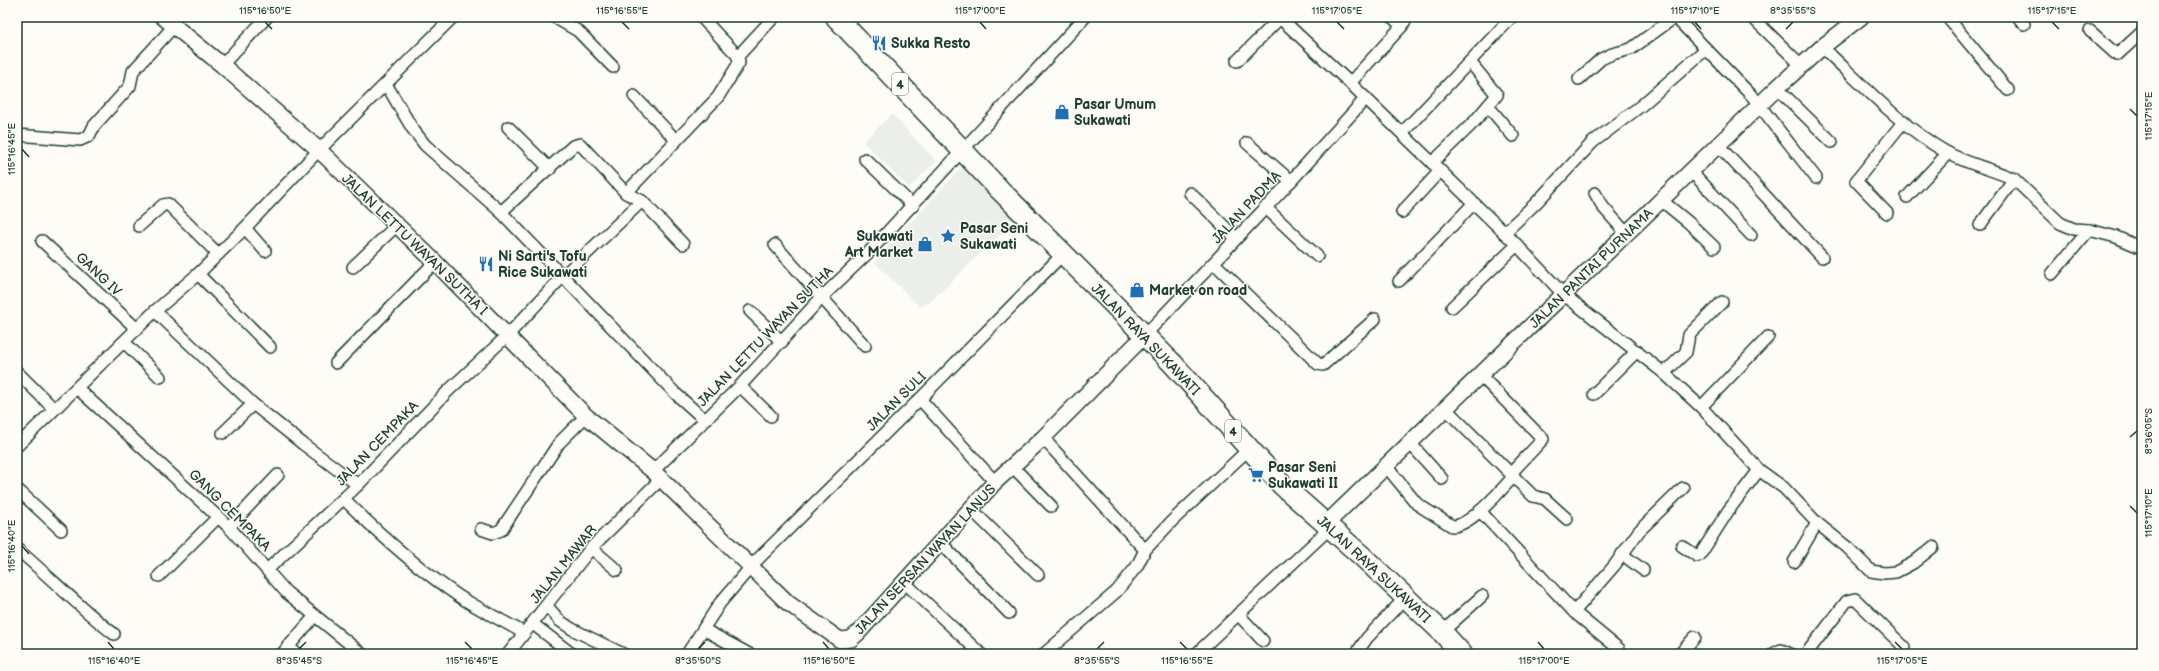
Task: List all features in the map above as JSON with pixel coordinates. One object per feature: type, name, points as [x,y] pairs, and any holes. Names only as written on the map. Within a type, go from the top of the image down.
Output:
[{"type":"highway","name":"JALAN RAYA SUKAWATI","points":[[836,17],[963,151],[1144,335],[1283,486],[1442,632],[1462,654]]},
{"type":"street","points":[[222,65],[267,17]]},
{"type":"street","points":[[17,446],[155,311],[198,274],[245,228],[319,150],[453,17]]},
{"type":"street","points":[[554,17],[578,31],[612,67]]},
{"type":"street","points":[[626,192],[718,96],[739,64],[738,56],[701,17]]},
{"type":"street","points":[[738,56],[774,17]]},
{"type":"street","name":"JALAN LETTU WAYAN SUTHA","points":[[657,475],[705,420],[782,342],[821,298],[913,206],[1085,17]]},
{"type":"street","points":[[1350,83],[1404,21],[1392,17]]},
{"type":"street","points":[[1402,133],[1512,17]]},
{"type":"street","points":[[1579,79],[1601,59],[1612,54],[1631,50],[1675,17],[1752,97],[1816,178]]},
{"type":"street","name":"JALAN PANTAI PURNAMA","points":[[1328,526],[1445,408],[1758,106],[1801,65],[1861,17]]},
{"type":"street","points":[[1946,17],[2008,90]]},
{"type":"street","points":[[1237,61],[1280,18],[1366,98],[1474,203],[1517,245],[1563,294],[1664,373],[1700,407],[1759,470],[1784,488],[1817,523],[1848,548],[1871,571],[1884,573],[1896,572],[1913,564],[1933,547]]},
{"type":"street","points":[[1754,19],[1801,65]]},
{"type":"street","points":[[17,135],[80,140],[89,136],[94,126],[130,86],[133,71],[168,21]]},
{"type":"street","name":"JALAN LETTU WAYAN SUTHA I","points":[[168,21],[222,65],[319,150],[435,262],[586,416],[657,475]]},
{"type":"street","points":[[2090,31],[2117,55],[2140,40]]},
{"type":"street","points":[[1822,47],[1904,121],[1948,153],[2014,179],[2060,223],[2074,229],[2090,230],[2116,237],[2142,248]]},
{"type":"street","points":[[1504,233],[1536,204],[1593,142],[1642,105],[1706,49]]},
{"type":"street","points":[[1402,212],[1436,167],[1497,94],[1470,62]]},
{"type":"street","points":[[386,84],[424,145],[501,212],[676,394],[705,420]]},
{"type":"street","points":[[1777,88],[1832,142]]},
{"type":"street","points":[[634,96],[676,140]]},
{"type":"street","name":"JALAN PADMA","points":[[1144,335],[1291,181],[1366,98]]},
{"type":"street","points":[[1488,106],[1513,136]]},
{"type":"street","points":[[1887,213],[1856,181],[1904,121]]},
{"type":"street","points":[[508,127],[550,169]]},
{"type":"street","points":[[1247,143],[1291,181]]},
{"type":"street","points":[[501,212],[550,169],[573,146],[580,144],[626,192],[642,201],[683,244]]},
{"type":"street","points":[[1718,145],[1822,257]]},
{"type":"street","points":[[1907,197],[1948,153]]},
{"type":"street","points":[[865,159],[913,206]]},
{"type":"street","points":[[1691,171],[1751,235]]},
{"type":"street","points":[[1980,225],[2014,179]]},
{"type":"street","points":[[1190,193],[1236,238]]},
{"type":"street","points":[[1595,193],[1603,206],[1626,233]]},
{"type":"street","points":[[1661,200],[1688,222],[1714,247]]},
{"type":"street","name":"JALAN CEMPAKA","points":[[267,570],[344,499],[448,391],[508,335],[563,276],[642,201]]},
{"type":"street","points":[[1399,281],[1474,203]]},
{"type":"street","points":[[139,226],[165,204],[170,205],[218,254]]},
{"type":"street","points":[[1266,207],[1317,256]]},
{"type":"street","points":[[353,267],[396,226]]},
{"type":"street","points":[[245,228],[265,251]]},
{"type":"street","points":[[2052,274],[2090,230]]},
{"type":"street","name":"GANG IV","points":[[42,241],[137,329]]},
{"type":"street","points":[[1452,307],[1517,245]]},
{"type":"street","points":[[775,246],[865,346]]},
{"type":"street","name":"JALAN SULI","points":[[687,654],[720,603],[750,568],[1063,254]]},
{"type":"street","points":[[336,363],[435,262]]},
{"type":"street","points":[[1214,263],[1319,365],[1323,365],[1375,319]]},
{"type":"street","points":[[198,274],[270,347]]},
{"type":"street","points":[[1664,373],[1686,352],[1689,335],[1722,302]]},
{"type":"street","points":[[155,311],[253,404],[358,485]]},
{"type":"street","points":[[750,312],[782,342]]},
{"type":"street","name":"JALAN SERSAN WAYAN LANUS","points":[[657,475],[750,568],[788,603],[834,636],[845,641],[858,633],[903,581],[995,482],[1013,467],[1144,335]]},
{"type":"street","points":[[1700,407],[1768,337]]},
{"type":"street","points":[[124,342],[160,377]]},
{"type":"street","points":[[1594,394],[1637,351]]},
{"type":"street","points":[[17,372],[54,409]]},
{"type":"street","points":[[1386,466],[1417,504],[1452,526],[1462,524],[1480,511],[1513,477],[1514,470],[1543,439],[1480,375]]},
{"type":"street","points":[[740,386],[771,416]]},
{"type":"street","name":"GANG CEMPAKA","points":[[77,388],[230,528],[286,592],[362,654]]},
{"type":"street","points":[[920,399],[995,482]]},
{"type":"street","points":[[223,433],[253,404]]},
{"type":"street","points":[[1445,408],[1513,477],[1536,498],[1545,499],[1567,519]]},
{"type":"street","points":[[481,529],[493,533],[501,530],[559,443],[586,416]]},
{"type":"street","points":[[1042,438],[1145,550]]},
{"type":"street","points":[[1410,443],[1442,479]]},
{"type":"street","points":[[1044,654],[1117,591],[1137,566],[1145,550],[1172,521],[1249,449]]},
{"type":"street","points":[[1013,467],[1051,506]]},
{"type":"street","points":[[1682,546],[1697,556],[1700,555],[1728,511],[1759,470]]},
{"type":"street","points":[[230,528],[278,475]]},
{"type":"street","name":"JALAN MAWAR","points":[[508,654],[591,548],[657,475]]},
{"type":"street","points":[[1574,612],[1614,566],[1640,531],[1684,488]]},
{"type":"street","points":[[17,490],[61,530]]},
{"type":"street","points":[[344,499],[381,535],[417,566],[461,597],[524,633]]},
{"type":"street","points":[[971,509],[1038,575]]},
{"type":"street","points":[[1480,511],[1574,612],[1619,649],[1621,654]]},
{"type":"street","points":[[159,576],[218,517]]},
{"type":"street","points":[[1794,562],[1817,523]]},
{"type":"street","points":[[1199,653],[1328,526]]},
{"type":"street","points":[[940,542],[1009,613]]},
{"type":"street","points":[[591,548],[617,570]]},
{"type":"street","points":[[17,549],[57,584],[80,608],[114,634]]},
{"type":"street","points":[[1622,554],[1643,570]]},
{"type":"street","points":[[903,581],[981,654]]},
{"type":"street","points":[[1442,632],[1482,596]]},
{"type":"street","points":[[1356,654],[1367,638],[1405,598]]},
{"type":"street","points":[[1806,654],[1847,601],[1852,599],[1856,599],[1904,647]]},
{"type":"street","points":[[547,606],[560,621],[572,629],[623,654]]},
{"type":"street","points":[[1238,614],[1263,641]]},
{"type":"street","points":[[289,651],[314,616]]},
{"type":"street","points":[[533,624],[572,654]]},
{"type":"street","points":[[703,629],[749,654]]},
{"type":"street","points":[[1680,654],[1695,637]]},
{"type":"street","points":[[1773,654],[1781,650],[1790,654]]},
{"type":"shaded area","points":[[892,114],[936,161],[909,188],[863,142]]},
{"type":"shaded area","name":"Pasar Seni Sukawati","points":[[963,166],[1012,213],[1011,224],[929,303],[920,307],[874,262]]},
{"type":"place","name":"Sukka Resto","points":[[879,43]]},
{"type":"place","name":"Pasar Umum Sukawati","points":[[1062,112]]},
{"type":"place","name":"Pasar Seni Sukawati","points":[[948,236]]},
{"type":"place","name":"Sukawati Art Market","points":[[925,244]]},
{"type":"place","name":"Ni Sarti's Tofu Rice Sukawati","points":[[486,264]]},
{"type":"place","name":"Market on road","points":[[1137,290]]},
{"type":"place","name":"Pasar Seni Sukawati II","points":[[1256,475]]}]
